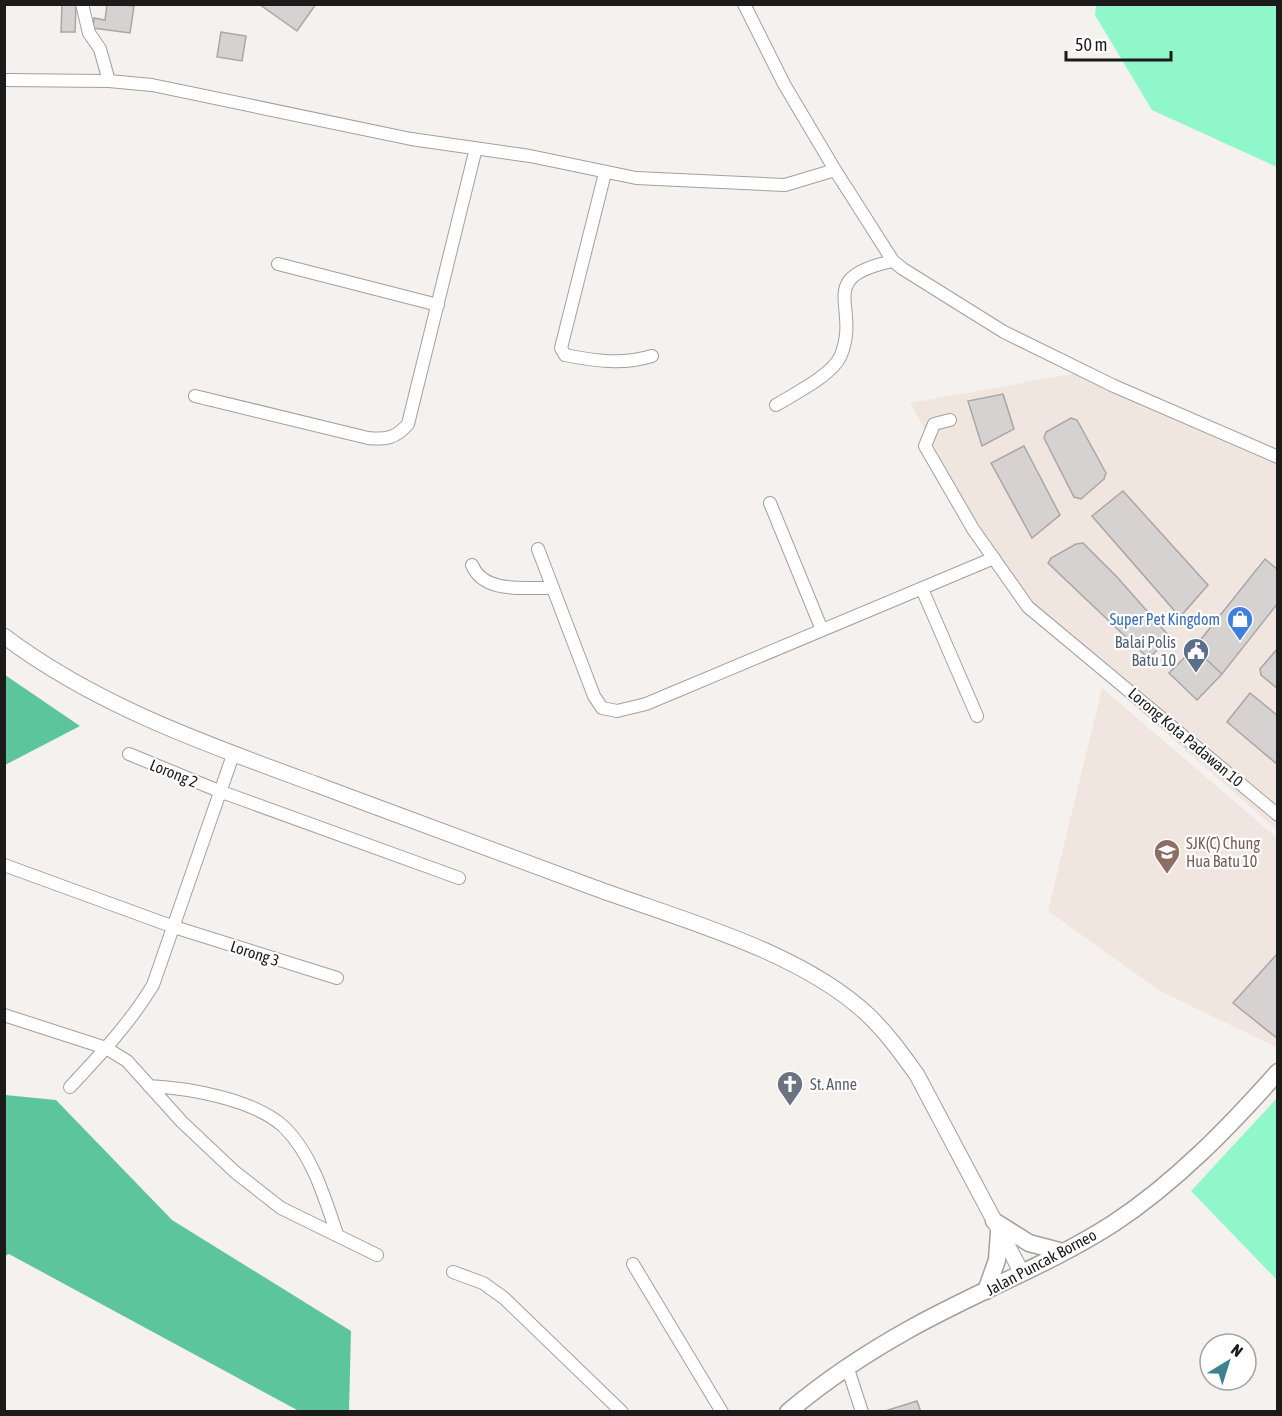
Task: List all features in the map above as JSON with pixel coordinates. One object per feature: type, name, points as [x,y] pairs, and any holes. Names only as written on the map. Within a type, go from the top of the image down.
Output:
[{"type":"main road","name":"Jalan Puncak Borneo","points":[[788,1412],[847,1366],[909,1329],[1063,1252],[1114,1223],[1161,1188],[1193,1160],[1275,1076]]},
{"type":"main road","points":[[986,1291],[998,1260],[997,1227],[1029,1243],[1063,1252]]},
{"type":"street","points":[[81,4],[89,33],[100,48],[109,81]]},
{"type":"street","points":[[744,4],[784,84],[893,261],[1004,332],[1114,386],[1278,457]]},
{"type":"street","points":[[4,80],[109,81],[152,85],[411,139],[530,156],[636,178],[785,185],[835,170]]},
{"type":"street","points":[[195,396],[368,438],[383,440],[399,435],[408,424],[476,148]]},
{"type":"street","points":[[605,173],[561,348],[564,355],[605,362],[630,363],[652,356]]},
{"type":"street","points":[[776,405],[830,369],[840,356],[845,339],[844,297],[847,283],[856,272],[893,261]]},
{"type":"street","points":[[278,264],[438,305]]},
{"type":"street","name":"Lorong Kota Padawan 10","points":[[950,420],[934,424],[925,446],[973,529],[1028,606],[1278,814]]},
{"type":"street","points":[[770,503],[822,630]]},
{"type":"street","points":[[538,549],[594,696],[602,708],[608,711],[646,704],[994,558]]},
{"type":"street","points":[[472,565],[479,579],[492,584],[551,588]]},
{"type":"street","points":[[922,589],[977,716]]},
{"type":"street","points":[[4,636],[35,657],[136,712],[233,755],[755,947],[838,990],[869,1016],[897,1047],[917,1075],[1022,1273]]},
{"type":"street","name":"Lorong 2","points":[[129,754],[219,791],[459,878]]},
{"type":"street","points":[[70,1087],[106,1048],[140,1006],[153,985],[233,755]]},
{"type":"street","name":"Lorong 3","points":[[4,866],[174,927],[337,978]]},
{"type":"street","points":[[4,1015],[106,1048],[127,1062],[235,1172],[281,1208],[377,1255]]},
{"type":"street","points":[[149,1086],[177,1088],[227,1100],[261,1112],[284,1127],[304,1154],[324,1197],[337,1234]]},
{"type":"street","points":[[633,1264],[722,1412]]},
{"type":"street","points":[[453,1272],[483,1283],[504,1298],[622,1412]]},
{"type":"street","points":[[847,1366],[862,1412]]},
{"type":"shaded area","points":[[1095,370],[1277,448],[1277,830],[1025,610],[910,403]]},
{"type":"shaded area","name":"SJK(C) Chung Hua Batu 10","points":[[1102,688],[1277,838],[1276,1047],[1160,991],[1048,911]]},
{"type":"green space","points":[[1096,5],[1277,5],[1277,167],[1152,110],[1095,15]]},
{"type":"green space","points":[[5,675],[80,726],[5,765]]},
{"type":"green space","points":[[5,1095],[56,1100],[172,1220],[351,1331],[349,1411],[299,1411],[9,1254],[5,1256]]},
{"type":"green space","points":[[1277,1098],[1277,1280],[1191,1191]]},
{"type":"building","points":[[62,4],[76,4],[75,32],[61,32]]},
{"type":"building","points":[[107,4],[134,6],[130,33],[93,28],[94,18],[105,20]]},
{"type":"building","points":[[259,4],[316,4],[297,31]]},
{"type":"building","points":[[221,32],[246,36],[242,61],[217,57]]},
{"type":"building","points":[[1003,394],[1014,429],[982,446],[968,401]]},
{"type":"building","points":[[1071,418],[1077,420],[1106,473],[1104,479],[1081,499],[1074,497],[1044,438],[1046,432]]},
{"type":"building","points":[[1024,446],[1060,515],[1032,538],[991,463]]},
{"type":"building","points":[[1123,491],[1208,585],[1180,617],[1092,516]]},
{"type":"building","points":[[1083,543],[1117,577],[1169,636],[1149,659],[1048,563],[1051,558],[1076,544]]},
{"type":"building","points":[[1265,559],[1278,570],[1278,603],[1222,674],[1194,648]]},
{"type":"building","name":"Balai Polis Batu 10","points":[[1194,648],[1222,674],[1197,700],[1169,673]]},
{"type":"building","points":[[1278,648],[1278,689],[1261,675],[1260,669]]},
{"type":"building","points":[[1250,693],[1278,716],[1278,765],[1227,722]]},
{"type":"building","points":[[1278,953],[1278,1039],[1233,1003]]},
{"type":"building","points":[[917,1401],[921,1412],[885,1411]]},
{"type":"place","name":"Super Pet Kingdom","points":[[1240,642]]},
{"type":"place","name":"Balai Polis Batu 10","points":[[1196,674]]},
{"type":"place","name":"SJK(C) Chung Hua Batu 10","points":[[1167,875]]},
{"type":"place","name":"St. Anne","points":[[790,1107]]}]
